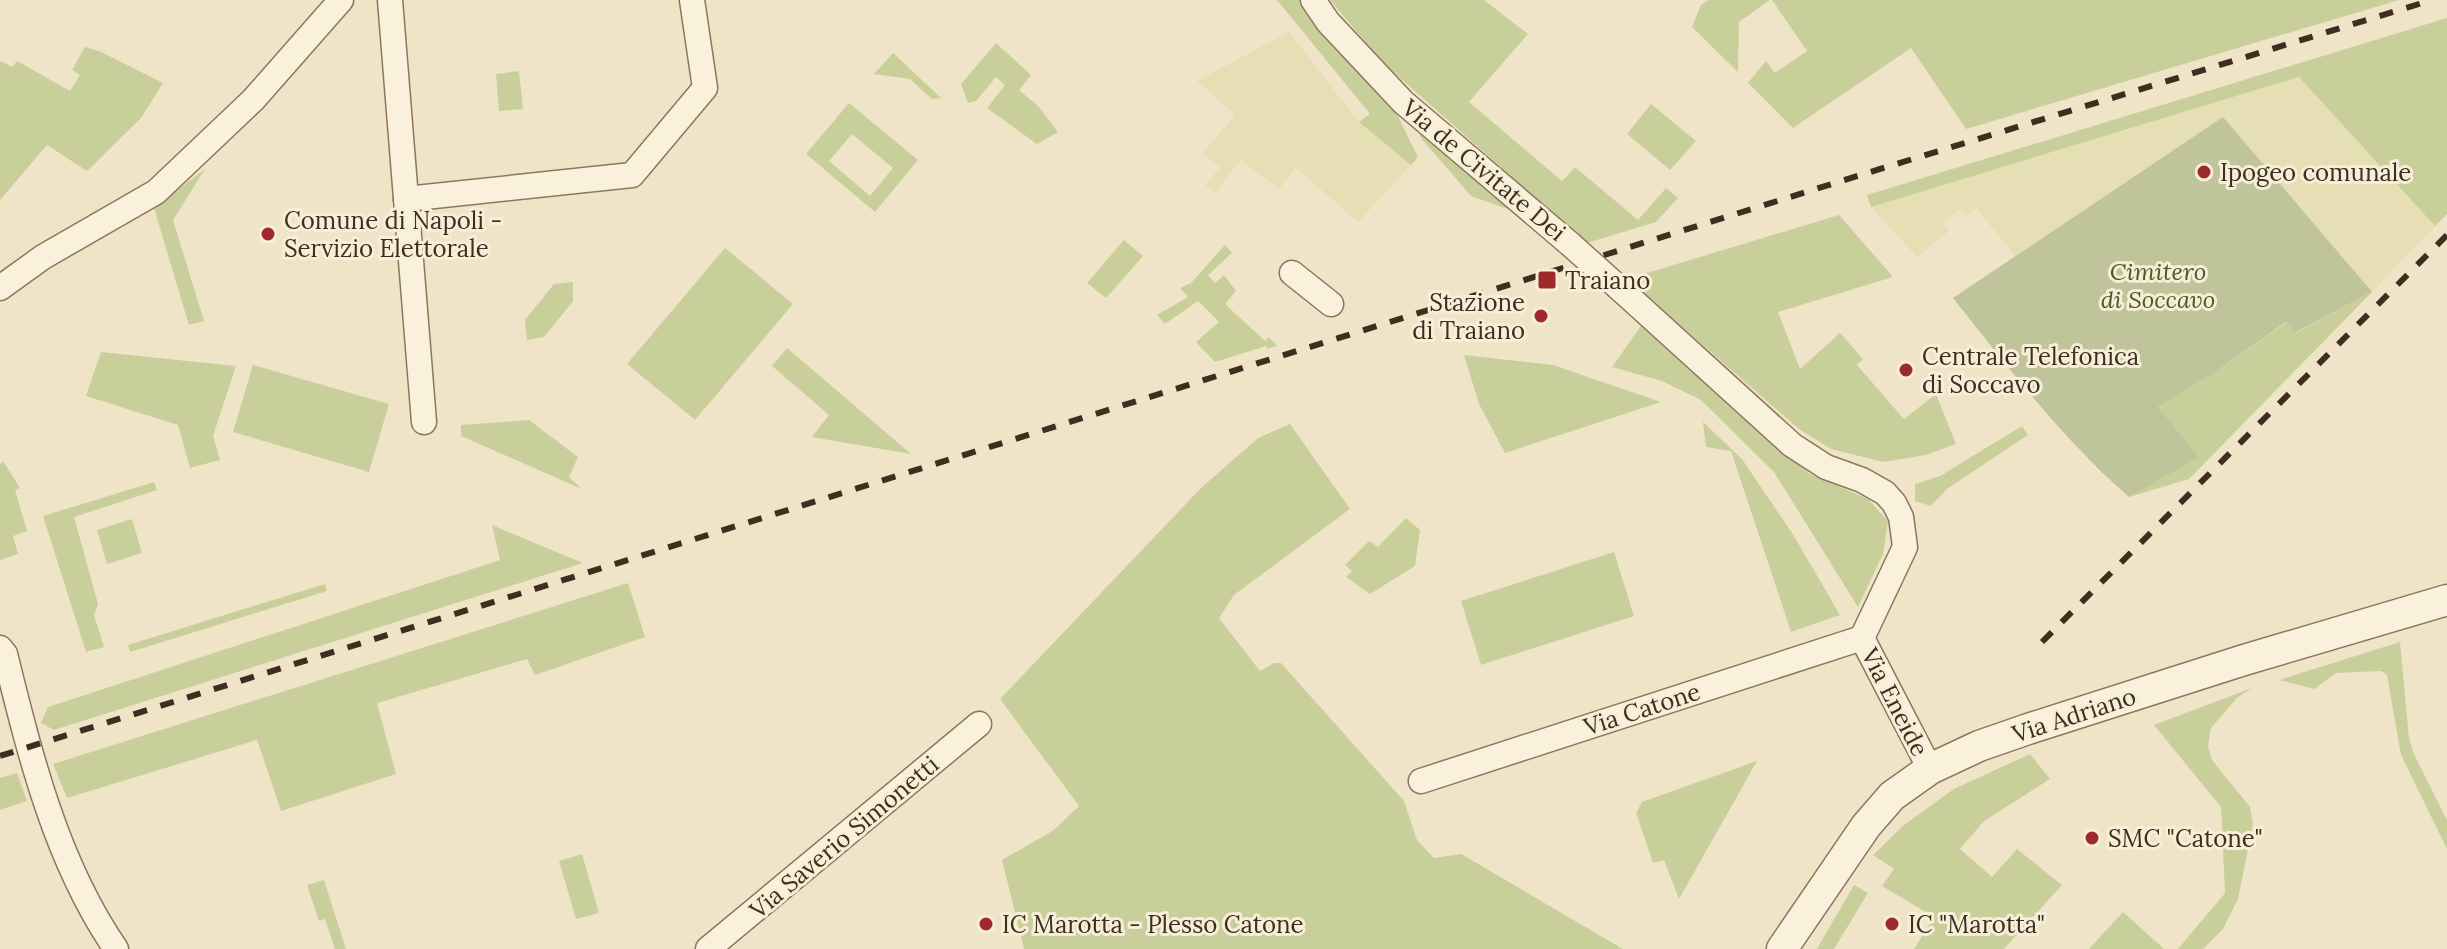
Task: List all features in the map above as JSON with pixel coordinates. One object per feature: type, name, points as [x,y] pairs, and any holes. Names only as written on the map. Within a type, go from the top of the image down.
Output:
[{"type":"street","points":[[0,288],[43,257],[156,192],[253,100],[341,0]]},
{"type":"street","points":[[390,0],[424,422]]},
{"type":"street","points":[[406,199],[632,175],[705,88],[692,0]]},
{"type":"street","name":"Via de Civitate Dei","points":[[1313,0],[1328,22],[1403,102],[1570,244],[1792,445],[1826,467],[1862,480],[1885,493],[1901,517],[1905,547]]},
{"type":"street","points":[[1292,273],[1331,304]]},
{"type":"street","name":"Via Eneide","points":[[1905,547],[1862,638],[1930,769]]},
{"type":"street","name":"Via Adriano","points":[[1782,949],[1866,826],[1892,796],[1930,769],[1979,746],[2028,729],[2447,600]]},
{"type":"street","name":"Via Catone","points":[[1421,781],[1862,638]]},
{"type":"street","points":[[0,648],[5,654],[34,768],[60,839],[97,921],[116,949]]},
{"type":"street","name":"Via Saverio Simonetti","points":[[708,949],[979,724]]},
{"type":"shaded area","points":[[1289,32],[1359,122],[1411,165],[1358,222],[1296,168],[1279,189],[1241,160],[1215,193],[1205,185],[1220,168],[1203,153],[1235,115],[1197,81]]},
{"type":"shaded area","points":[[2299,77],[2435,226],[2372,292],[2223,117],[2015,256],[1976,208],[1966,216],[1960,209],[1943,223],[1949,231],[1917,257],[1871,207]]},
{"type":"green space","points":[[1277,0],[1305,0],[1384,88],[1418,157],[1411,165],[1359,122],[1370,114]]},
{"type":"green space","points":[[1330,0],[1484,0],[1528,34],[1469,102],[1562,181],[1575,167],[1638,220],[1666,188],[1678,198],[1656,222],[1587,243],[1383,63]]},
{"type":"green space","points":[[1709,0],[1770,0],[1739,22],[1738,72],[1692,27],[1701,5]]},
{"type":"green space","points":[[1772,0],[2399,0],[1966,129],[1911,48],[1793,128],[1748,83],[1766,61],[1775,73],[1807,51]]},
{"type":"green space","points":[[2447,18],[2447,214],[2435,226],[2299,77],[1871,207],[1867,195]]},
{"type":"green space","points":[[996,43],[1031,75],[1019,90],[1039,107],[1058,132],[1037,144],[987,108],[1005,85],[996,77],[976,101],[968,103],[961,84]]},
{"type":"green space","points":[[85,47],[163,83],[141,118],[87,171],[47,145],[0,200],[0,61],[12,67],[17,61],[70,91],[80,75],[72,70]]},
{"type":"green space","points":[[893,53],[941,98],[932,99],[910,79],[874,74]]},
{"type":"green space","points":[[519,71],[523,109],[499,111],[496,74]]},
{"type":"green space","points":[[849,103],[918,160],[875,212],[806,154]],"holes":[[[852,134],[893,168],[870,196],[829,161]]]},
{"type":"green space","points":[[1651,104],[1696,141],[1670,170],[1627,134]]},
{"type":"green space","name":"Cimitero di Soccavo","points":[[2223,117],[2372,292],[2296,332],[2286,322],[2214,373],[2158,407],[2199,457],[2129,497],[2058,427],[1953,298]]},
{"type":"green space","points":[[1420,124],[1519,213],[1471,196],[1420,137]]},
{"type":"green space","points":[[205,169],[173,220],[204,321],[189,325],[154,208]]},
{"type":"green space","points":[[1839,215],[1893,277],[1778,312],[1800,369],[1840,333],[1863,359],[1857,365],[1904,419],[1936,394],[1956,444],[1926,455],[1883,462],[1831,449],[1799,429],[1627,279]]},
{"type":"green space","points":[[1124,240],[1143,256],[1106,298],[1087,283]]},
{"type":"green space","points":[[1225,245],[1232,253],[1208,275],[1215,283],[1224,275],[1236,291],[1225,304],[1265,341],[1269,337],[1277,346],[1267,349],[1266,346],[1215,362],[1196,342],[1219,322],[1198,301],[1165,324],[1157,315],[1188,297],[1180,288],[1191,283]]},
{"type":"green space","points":[[725,248],[793,304],[695,420],[627,364]]},
{"type":"green space","points":[[573,282],[573,301],[544,337],[527,340],[525,320],[554,284]]},
{"type":"green space","points":[[2372,292],[2189,479],[2129,497],[2198,457],[2158,407],[2214,373],[2287,322],[2297,332]]},
{"type":"green space","points":[[1643,323],[1810,474],[1868,499],[1888,521],[1883,554],[1858,607],[1774,472],[1701,400],[1662,381],[1612,367]]},
{"type":"green space","points":[[787,348],[911,454],[812,437],[829,415],[772,366]]},
{"type":"green space","points":[[101,352],[236,366],[213,436],[220,460],[190,468],[178,425],[86,396]]},
{"type":"green space","points":[[1464,355],[1553,365],[1661,402],[1505,453],[1479,404]]},
{"type":"green space","points":[[253,365],[389,404],[369,472],[233,432]]},
{"type":"green space","points":[[529,420],[578,457],[569,477],[582,489],[461,436],[461,425]]},
{"type":"green space","points":[[1703,422],[1742,459],[1794,536],[1840,615],[1791,632],[1731,451],[1706,447]]},
{"type":"green space","points":[[1290,424],[1350,509],[1234,595],[1219,618],[1260,671],[1274,663],[1281,663],[1404,801],[1417,840],[1434,858],[1461,854],[1623,949],[1024,949],[1002,860],[1054,830],[1079,806],[1000,699],[1201,488],[1258,438]]},
{"type":"green space","points":[[2022,426],[2028,435],[1947,489],[1931,506],[1915,501],[1915,484],[1940,476]]},
{"type":"green space","points":[[3,461],[20,488],[15,490],[27,531],[13,536],[18,554],[0,560],[0,464]]},
{"type":"green space","points":[[154,482],[157,490],[74,517],[98,604],[94,615],[104,647],[86,652],[43,516]]},
{"type":"green space","points":[[1406,518],[1420,530],[1415,566],[1370,594],[1346,577],[1352,571],[1345,565],[1369,541],[1378,547]]},
{"type":"green space","points":[[132,519],[142,553],[107,564],[97,530]]},
{"type":"green space","points":[[492,525],[583,563],[54,730],[41,723],[48,707],[500,560]]},
{"type":"green space","points":[[1614,552],[1634,616],[1481,665],[1461,601]]},
{"type":"green space","points":[[628,583],[645,637],[535,675],[527,659],[377,703],[396,774],[281,811],[257,740],[67,798],[53,764]]},
{"type":"green space","points":[[325,584],[327,591],[130,652],[128,645]]},
{"type":"green space","points":[[2400,642],[2409,738],[2447,820],[2447,849],[2401,755],[2387,675],[2381,671],[2336,673],[2314,689],[2279,680]]},
{"type":"green space","points":[[2252,688],[2237,698],[2211,728],[2208,747],[2212,760],[2250,807],[2253,824],[2238,899],[2223,929],[2203,949],[2178,949],[2225,893],[2221,807],[2154,725]]},
{"type":"green space","points":[[2030,754],[2050,779],[1984,821],[1960,849],[1992,877],[2017,849],[2062,885],[2004,949],[1914,949],[1934,917],[1882,886],[1894,869],[1873,855],[1904,825],[1954,789]]},
{"type":"green space","points":[[1757,761],[1679,899],[1664,860],[1653,863],[1636,813],[1642,802]]},
{"type":"green space","points":[[17,773],[27,801],[0,810],[0,778]]},
{"type":"green space","points":[[582,854],[599,913],[576,919],[559,861]]},
{"type":"green space","points":[[324,880],[346,949],[335,949],[325,919],[319,921],[307,885]]},
{"type":"green space","points":[[1854,885],[1868,893],[1834,949],[1817,949]]},
{"type":"green space","points":[[2123,912],[2164,949],[2089,949]]},
{"type":"railway","points":[[0,756],[1867,173],[2432,0]]},
{"type":"railway","points":[[2042,642],[2447,235]]},
{"type":"place","name":"Ipogeo comunale","points":[[2204,172]]},
{"type":"place","name":"Comune di Napoli - Servizio Elettorale","points":[[268,234]]},
{"type":"place","name":"Traiano","points":[[1547,280]]},
{"type":"place","name":"Stazione di Traiano","points":[[1541,316]]},
{"type":"place","name":"Centrale Telefonica di Soccavo","points":[[1906,370]]},
{"type":"place","name":"SMC \"Catone\"","points":[[2092,838]]},
{"type":"place","name":"IC Marotta - Plesso Catone","points":[[986,924]]},
{"type":"place","name":"IC \"Marotta\"","points":[[1892,924]]}]
